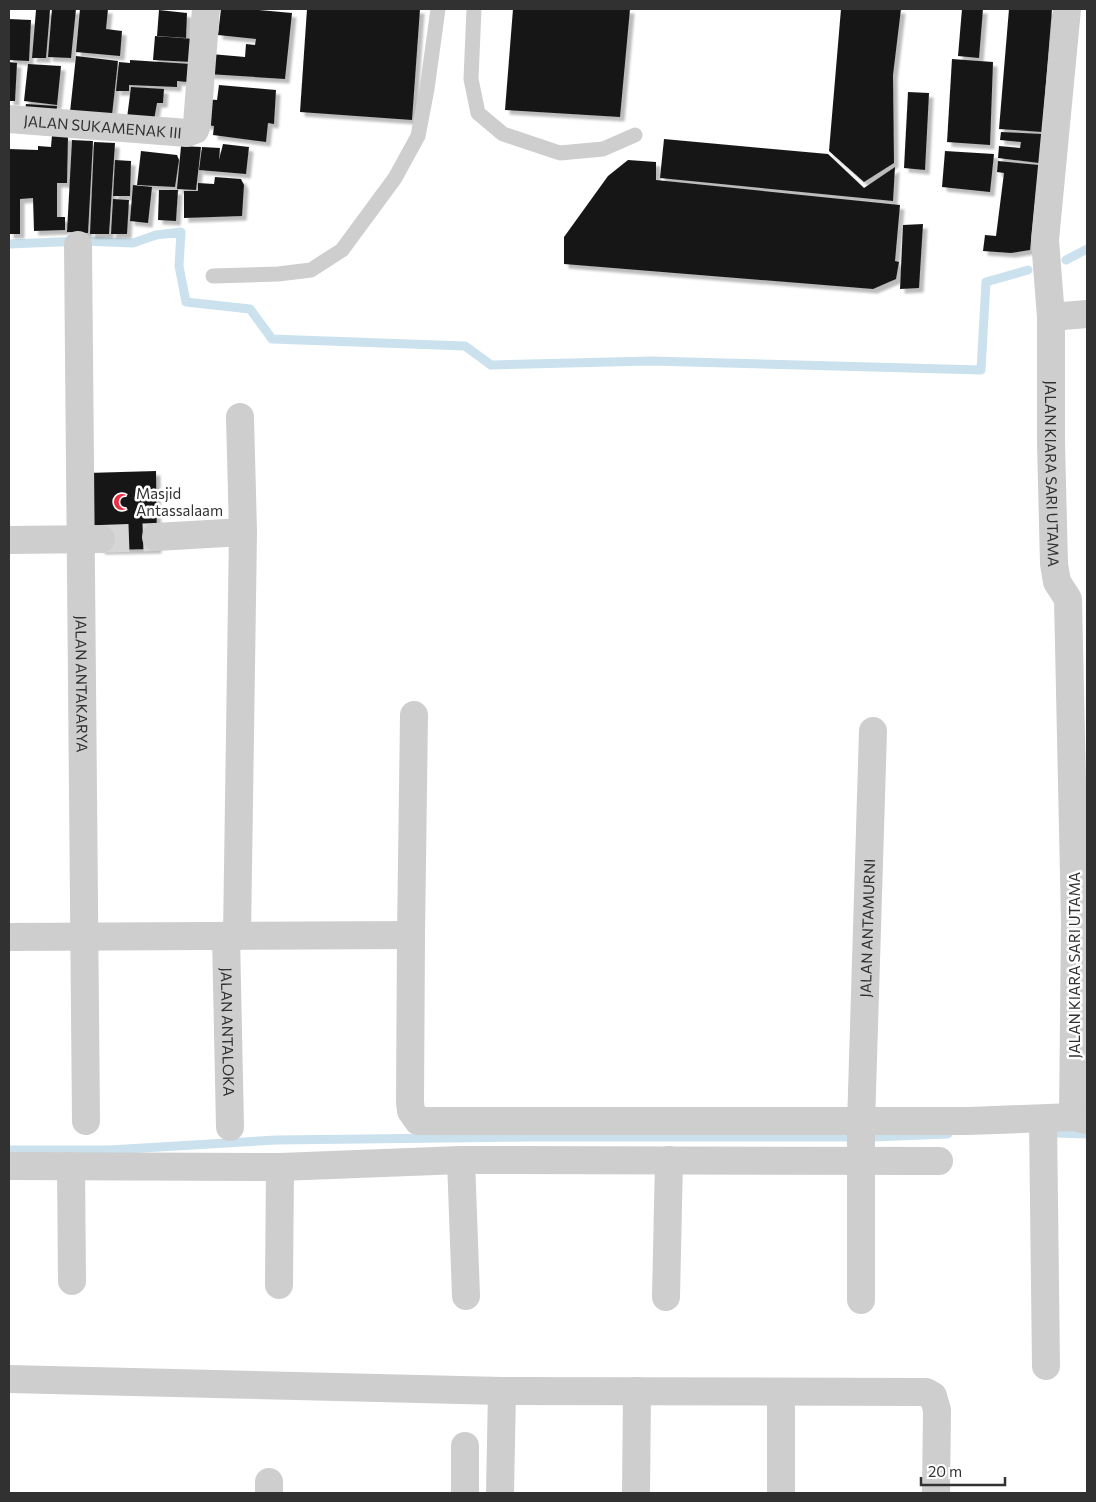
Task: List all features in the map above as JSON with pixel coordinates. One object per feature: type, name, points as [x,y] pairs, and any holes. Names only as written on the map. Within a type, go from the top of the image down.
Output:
[{"type":"street","name":"JALAN SUKAMENAK III","points":[[9,119],[187,133],[194,130],[197,124],[206,9]]},
{"type":"street","name":"JALAN KIARA SARI UTAMA","points":[[1067,9],[1045,240],[1051,317],[1051,442],[1054,564],[1057,582],[1078,599],[1081,921],[1080,1119]]},
{"type":"street","name":"JALAN ANTAKARYA","points":[[78,245],[90,538],[84,938],[86,1121]]},
{"type":"street","points":[[1051,317],[1087,314]]},
{"type":"street","name":"JALAN ANTALOKA","points":[[230,1127],[231,936],[243,532],[240,418]]},
{"type":"street","points":[[156,537],[243,532]]},
{"type":"street","points":[[9,540],[90,538]]},
{"type":"street","points":[[414,714],[410,935],[410,1102],[411,1111],[418,1120],[861,1136],[939,1161]]},
{"type":"street","name":"JALAN ANTAMURNI","points":[[861,1300],[861,1136],[873,731]]},
{"type":"street","points":[[9,937],[410,935]]},
{"type":"street","points":[[1043,1119],[1046,1366]]},
{"type":"street","points":[[9,1166],[280,1167],[461,1160],[668,1160],[969,1121],[1080,1119]]},
{"type":"street","points":[[461,1160],[466,1296]]},
{"type":"street","points":[[666,1297],[668,1160]]},
{"type":"street","points":[[71,1166],[72,1281]]},
{"type":"street","points":[[279,1285],[280,1167]]},
{"type":"street","points":[[9,1379],[502,1391],[926,1392],[933,1396],[937,1410],[936,1493]]},
{"type":"street","points":[[500,1493],[502,1391]]},
{"type":"street","points":[[636,1493],[637,1392]]},
{"type":"street","points":[[781,1392],[781,1493]]},
{"type":"street","points":[[465,1446],[466,1493]]},
{"type":"lane","points":[[213,276],[278,274],[311,270],[342,250],[395,178],[418,136],[427,89],[438,9]]},
{"type":"lane","points":[[474,9],[471,79],[478,113],[503,134],[560,153],[603,149],[635,134]]},
{"type":"building","points":[[52,9],[76,9],[71,58],[48,57]]},
{"type":"building","points":[[80,9],[108,9],[106,29],[122,31],[120,56],[76,52]]},
{"type":"building","points":[[221,9],[248,9],[292,13],[285,79],[208,74],[211,54],[245,57],[246,44],[255,45],[256,39],[218,35]]},
{"type":"building","points":[[307,9],[420,9],[412,120],[300,112]]},
{"type":"building","points":[[513,9],[630,9],[620,117],[505,110]]},
{"type":"building","points":[[841,9],[901,9],[893,75],[894,163],[864,182],[829,151]]},
{"type":"building","points":[[962,9],[983,9],[979,58],[958,56]]},
{"type":"building","points":[[1009,9],[1052,9],[1042,132],[999,129]]},
{"type":"building","points":[[36,10],[50,10],[46,58],[32,58]]},
{"type":"building","points":[[159,10],[187,13],[186,38],[157,36]]},
{"type":"building","points":[[9,19],[31,20],[29,61],[9,60]]},
{"type":"building","points":[[155,36],[194,39],[192,62],[153,60]]},
{"type":"building","points":[[76,56],[118,61],[112,115],[70,112]]},
{"type":"building","points":[[952,59],[993,62],[990,145],[947,142]]},
{"type":"building","points":[[130,60],[191,64],[187,82],[177,81],[177,87],[129,85],[129,91],[116,91],[119,62],[130,63]]},
{"type":"building","points":[[9,62],[17,63],[15,101],[9,101]]},
{"type":"building","points":[[28,64],[61,66],[57,105],[24,101]]},
{"type":"building","points":[[219,85],[276,90],[274,124],[268,123],[266,142],[213,135],[214,126],[201,124],[204,99],[217,100]]},
{"type":"building","points":[[131,87],[164,89],[163,103],[157,103],[154,120],[127,118]]},
{"type":"building","points":[[908,92],[929,93],[925,170],[904,168]]},
{"type":"building","points":[[26,104],[57,106],[56,117],[24,115]]},
{"type":"building","points":[[1001,132],[1042,134],[1039,163],[998,158],[999,146],[1020,148],[1021,142],[1000,140]]},
{"type":"building","points":[[52,135],[68,136],[67,183],[57,183],[57,217],[65,217],[65,230],[34,231],[33,198],[20,199],[20,234],[9,234],[9,149],[38,150],[38,146],[51,147]]},
{"type":"building","points":[[664,139],[828,154],[864,188],[895,167],[893,201],[660,178]]},
{"type":"building","points":[[72,140],[93,141],[88,233],[67,232]]},
{"type":"building","points":[[94,142],[115,143],[109,234],[90,234]]},
{"type":"building","points":[[223,144],[249,147],[246,174],[199,170],[202,147],[220,148],[219,160]]},
{"type":"building","points":[[181,146],[201,147],[196,190],[177,189]]},
{"type":"building","points":[[141,151],[177,155],[179,160],[175,187],[137,185]]},
{"type":"building","points":[[945,151],[994,154],[990,192],[942,187]]},
{"type":"building","points":[[115,160],[131,161],[130,196],[113,196]]},
{"type":"building","points":[[628,160],[656,162],[656,180],[900,205],[895,261],[899,262],[896,279],[873,289],[564,264],[564,237],[608,176]]},
{"type":"building","points":[[998,161],[1039,165],[1030,250],[1011,253],[983,251],[985,235],[996,236],[1004,173],[997,172]]},
{"type":"building","points":[[215,177],[241,179],[244,185],[242,216],[184,218],[184,191],[198,191],[198,183],[214,184]]},
{"type":"building","points":[[133,185],[152,187],[148,223],[130,221]]},
{"type":"building","points":[[159,190],[178,190],[176,221],[158,220]]},
{"type":"building","points":[[113,199],[129,200],[127,234],[111,234]]},
{"type":"building","points":[[923,224],[919,288],[900,289],[903,225]]},
{"type":"building","name":"Masjid Antassalaam","points":[[156,471],[157,549],[101,550],[88,532],[87,473]]},
{"type":"waterway","points":[[9,244],[83,241],[133,243],[156,235],[181,232],[179,266],[186,302],[250,309],[272,339],[465,346],[491,365],[651,361],[981,370],[986,282],[1028,270]]},
{"type":"waterway","points":[[1066,260],[1087,249]]},
{"type":"waterway","points":[[1056,1133],[1087,1134]]},
{"type":"waterway","points":[[9,1150],[109,1150],[276,1140],[534,1137],[874,1137],[948,1134]]},
{"type":"tunnel","points":[[101,539],[156,537]]},
{"type":"place","name":"Masjid Antassalaam","points":[[122,502]]}]
